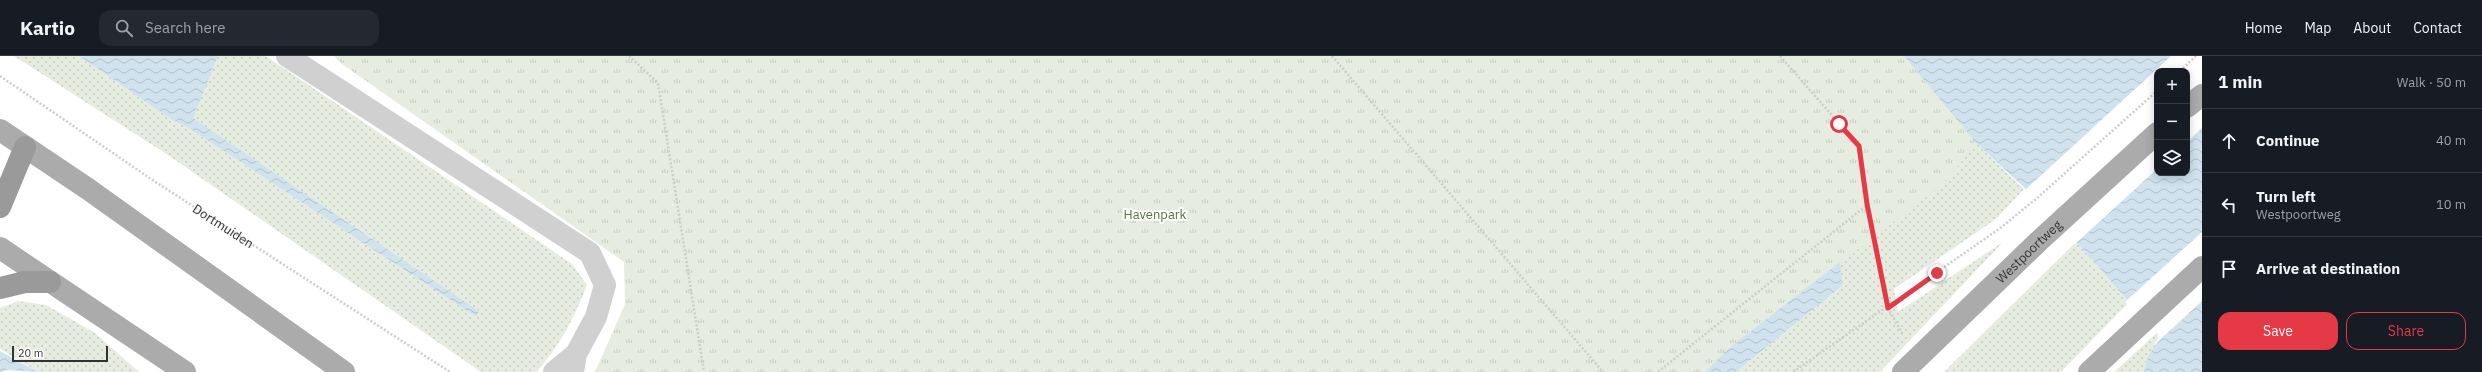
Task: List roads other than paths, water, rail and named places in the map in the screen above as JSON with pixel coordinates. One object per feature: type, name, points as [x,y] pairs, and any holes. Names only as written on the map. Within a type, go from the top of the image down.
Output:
[{"type":"highway","points":[[0,170],[25,147]]},
{"type":"highway","points":[[0,207],[25,147]]},
{"type":"highway","points":[[0,288],[25,282],[50,282]]},
{"type":"main road","points":[[2190,105],[2202,95]]},
{"type":"main road","points":[[0,130],[88,189],[344,372]]},
{"type":"main road","name":"Westpoortweg","points":[[1909,365],[2039,241],[2154,136]]},
{"type":"main road","points":[[0,248],[185,372]]},
{"type":"main road","points":[[2089,372],[2202,267]]},
{"type":"street","points":[[287,56],[590,253],[605,285],[596,317],[574,363],[554,372]]},
{"type":"water","points":[[79,56],[218,56],[193,118],[479,311],[476,317],[187,127],[172,120]]},
{"type":"water","points":[[1904,56],[2202,56],[2202,372],[2144,372],[2148,356],[2160,339],[2159,331],[2129,302],[2029,192],[1976,143]]},
{"type":"water","points":[[1840,262],[1842,286],[1736,372],[1705,372],[1728,349]]},
{"type":"water","points":[[0,351],[38,372],[7,370],[0,372]]},
{"type":"park label","name":"Havenpark","points":[[1155,214]]}]
